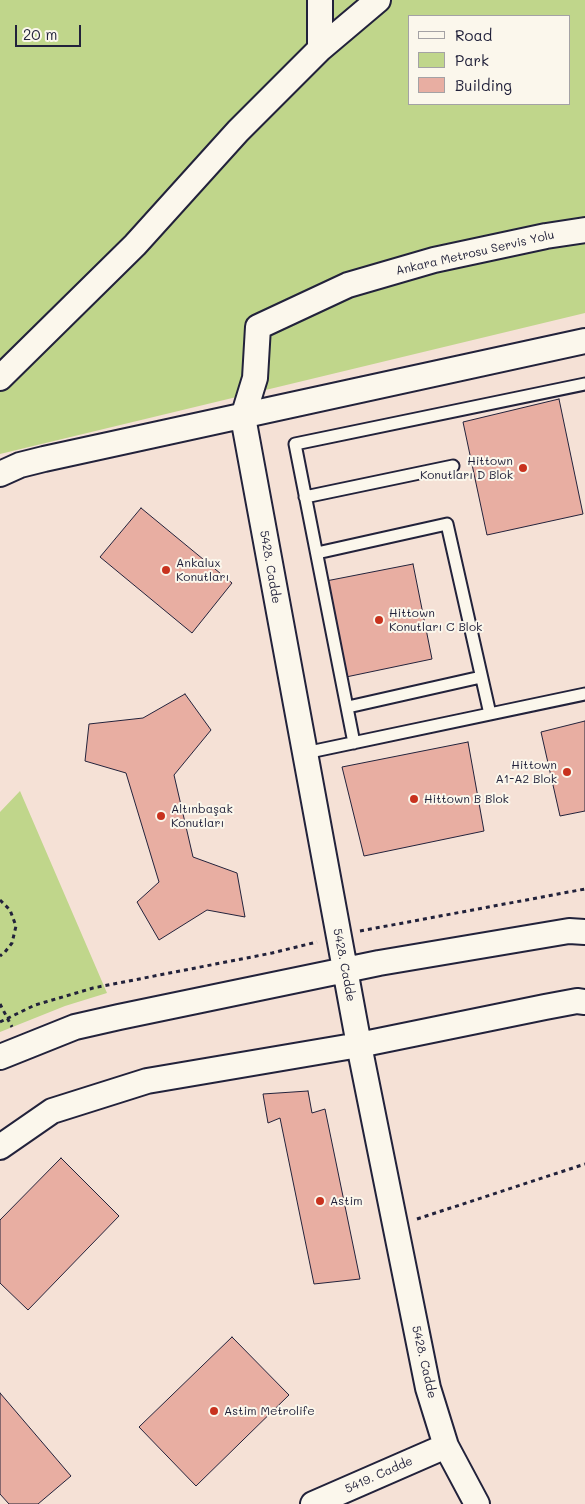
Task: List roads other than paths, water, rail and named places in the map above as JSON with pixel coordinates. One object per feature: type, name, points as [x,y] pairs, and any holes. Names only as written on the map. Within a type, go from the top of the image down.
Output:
[{"type":"street","points":[[319,0],[320,49]]},
{"type":"street","points":[[0,378],[135,245],[238,131],[320,49],[378,0]]},
{"type":"street","name":"Ankara Metrosu Servis Yolu","points":[[243,417],[255,378],[258,327],[348,285],[434,260],[546,236],[585,230]]},
{"type":"street","points":[[0,474],[20,465],[44,459],[585,341]]},
{"type":"street","name":"5428. Cadde","points":[[243,417],[359,1045],[428,1388],[446,1446],[477,1504]]},
{"type":"street","points":[[0,1057],[75,1027],[379,963],[568,931],[585,932]]},
{"type":"street","points":[[0,1147],[52,1110],[147,1081],[359,1045],[577,1001],[585,1002]]},
{"type":"street","name":"5419. Cadde","points":[[313,1504],[446,1446]]},
{"type":"lane","points":[[354,743],[295,444],[585,384]]},
{"type":"lane","points":[[305,497],[453,466]]},
{"type":"lane","points":[[317,553],[447,524],[490,714]]},
{"type":"lane","points":[[348,707],[481,677]]},
{"type":"lane","points":[[305,753],[585,694]]},
{"type":"place","name":"Hittown Konutları D Blok","points":[[523,468]]},
{"type":"place","name":"Ankalux Konutları","points":[[166,570]]},
{"type":"place","name":"Hittown Konutları C Blok","points":[[379,620]]},
{"type":"place","name":"Hittown A1-A2 Blok","points":[[567,772]]},
{"type":"place","name":"Hittown B Blok","points":[[414,799]]},
{"type":"place","name":"Altınbaşak Konutları","points":[[161,816]]},
{"type":"place","name":"Astim","points":[[320,1201]]},
{"type":"place","name":"Astim Metrolife","points":[[214,1411]]}]
